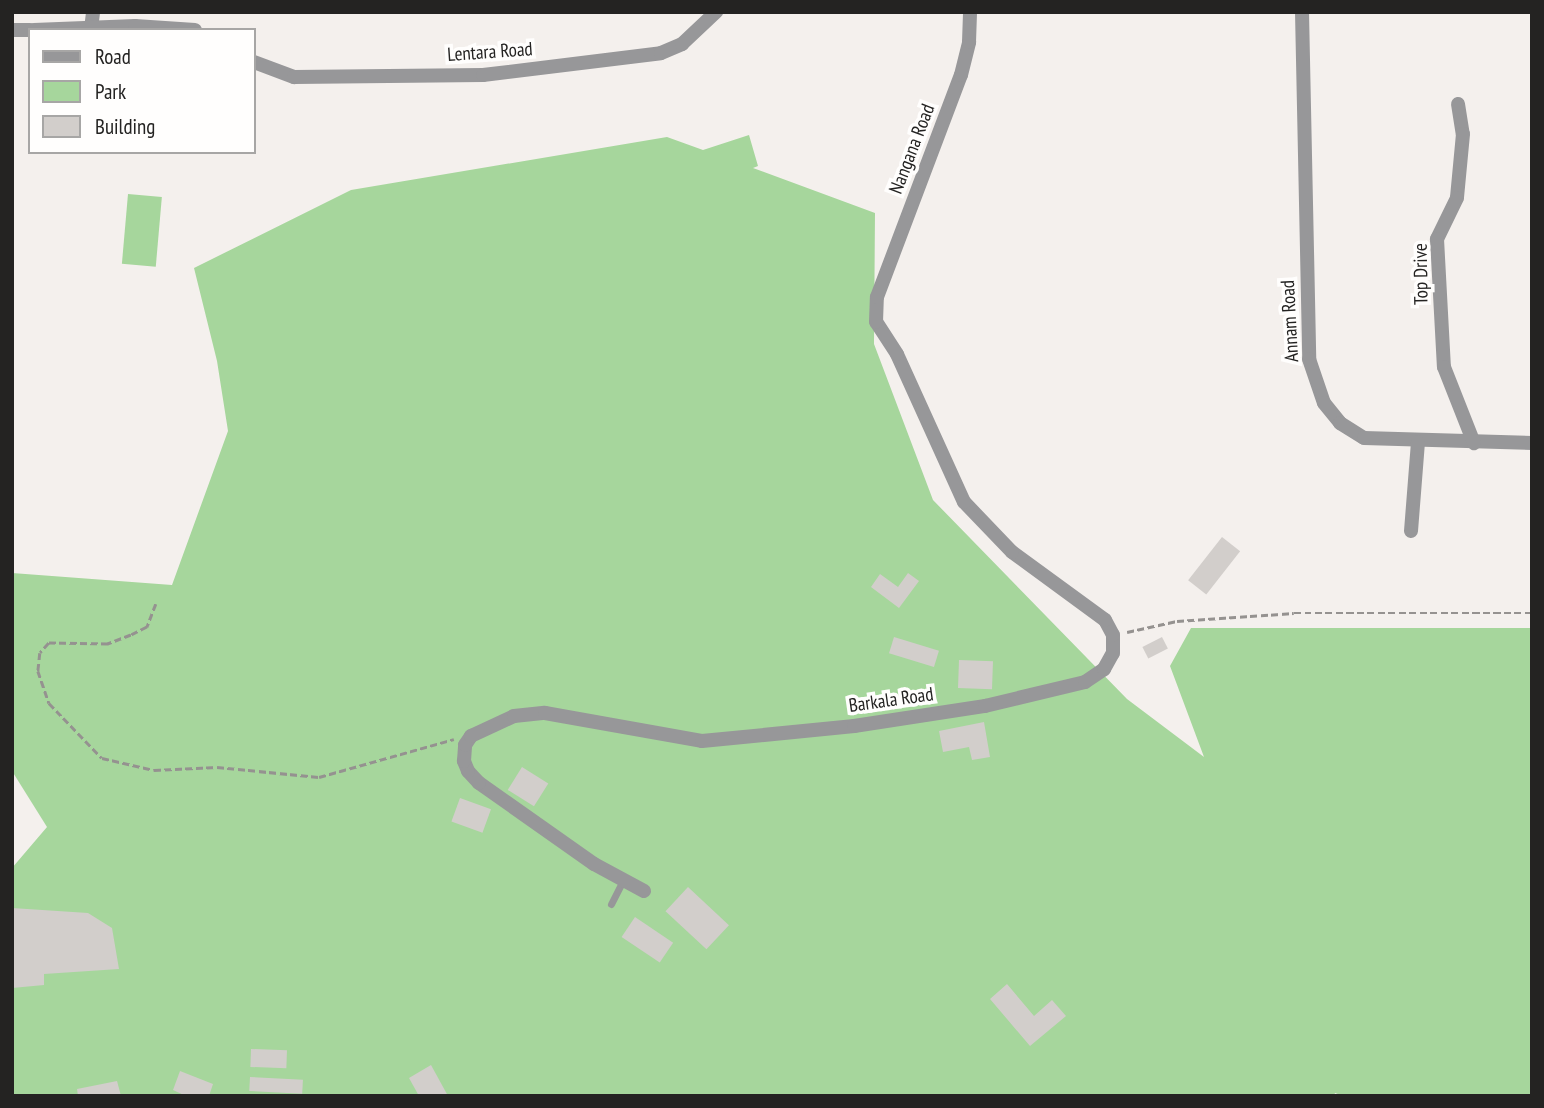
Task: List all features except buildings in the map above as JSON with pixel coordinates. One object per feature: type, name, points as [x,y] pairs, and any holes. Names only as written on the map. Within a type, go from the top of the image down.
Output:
[{"type":"street","name":"Lentara Road","points":[[256,63],[294,77],[483,75],[661,53],[682,44],[716,12]]},
{"type":"street","name":"Nangana Road","points":[[970,12],[969,41],[961,75],[877,297],[876,322],[897,354],[964,502],[1012,552],[1098,612],[1113,635]]},
{"type":"street","name":"Annam Road","points":[[1302,12],[1309,359],[1314,382],[1324,403],[1353,433],[1364,438],[1418,442],[1532,443]]},
{"type":"street","points":[[106,28],[165,28]]},
{"type":"street","name":"Top Drive","points":[[1458,104],[1463,134],[1457,198],[1437,239],[1444,367],[1474,443]]},
{"type":"street","points":[[1411,531],[1418,442]]},
{"type":"street","name":"Barkala Road","points":[[471,736],[514,716],[530,713],[553,714],[702,741],[854,726],[972,708],[1096,677],[1110,661],[1113,635]]},
{"type":"street","points":[[471,736],[464,752],[466,767],[472,776],[575,851],[644,891]]},
{"type":"lane","points":[[611,904],[623,880]]},
{"type":"path","points":[[156,604],[147,627],[131,635],[108,644],[49,643],[40,653],[38,671],[49,703],[102,758],[154,770],[216,767],[318,777],[471,736]]},
{"type":"path","points":[[1113,635],[1177,621],[1294,613],[1532,613]]},
{"type":"green space","points":[[749,135],[758,166],[753,168],[875,213],[874,344],[933,500],[1127,699],[1204,757],[1170,666],[1191,628],[1532,628],[1532,1096],[1343,1096],[1335,1093],[1334,1096],[12,1096],[12,868],[47,827],[12,771],[12,573],[172,585],[228,431],[217,361],[194,268],[351,190],[667,137],[703,150]]},
{"type":"green space","points":[[128,194],[162,197],[156,267],[122,264]]}]
